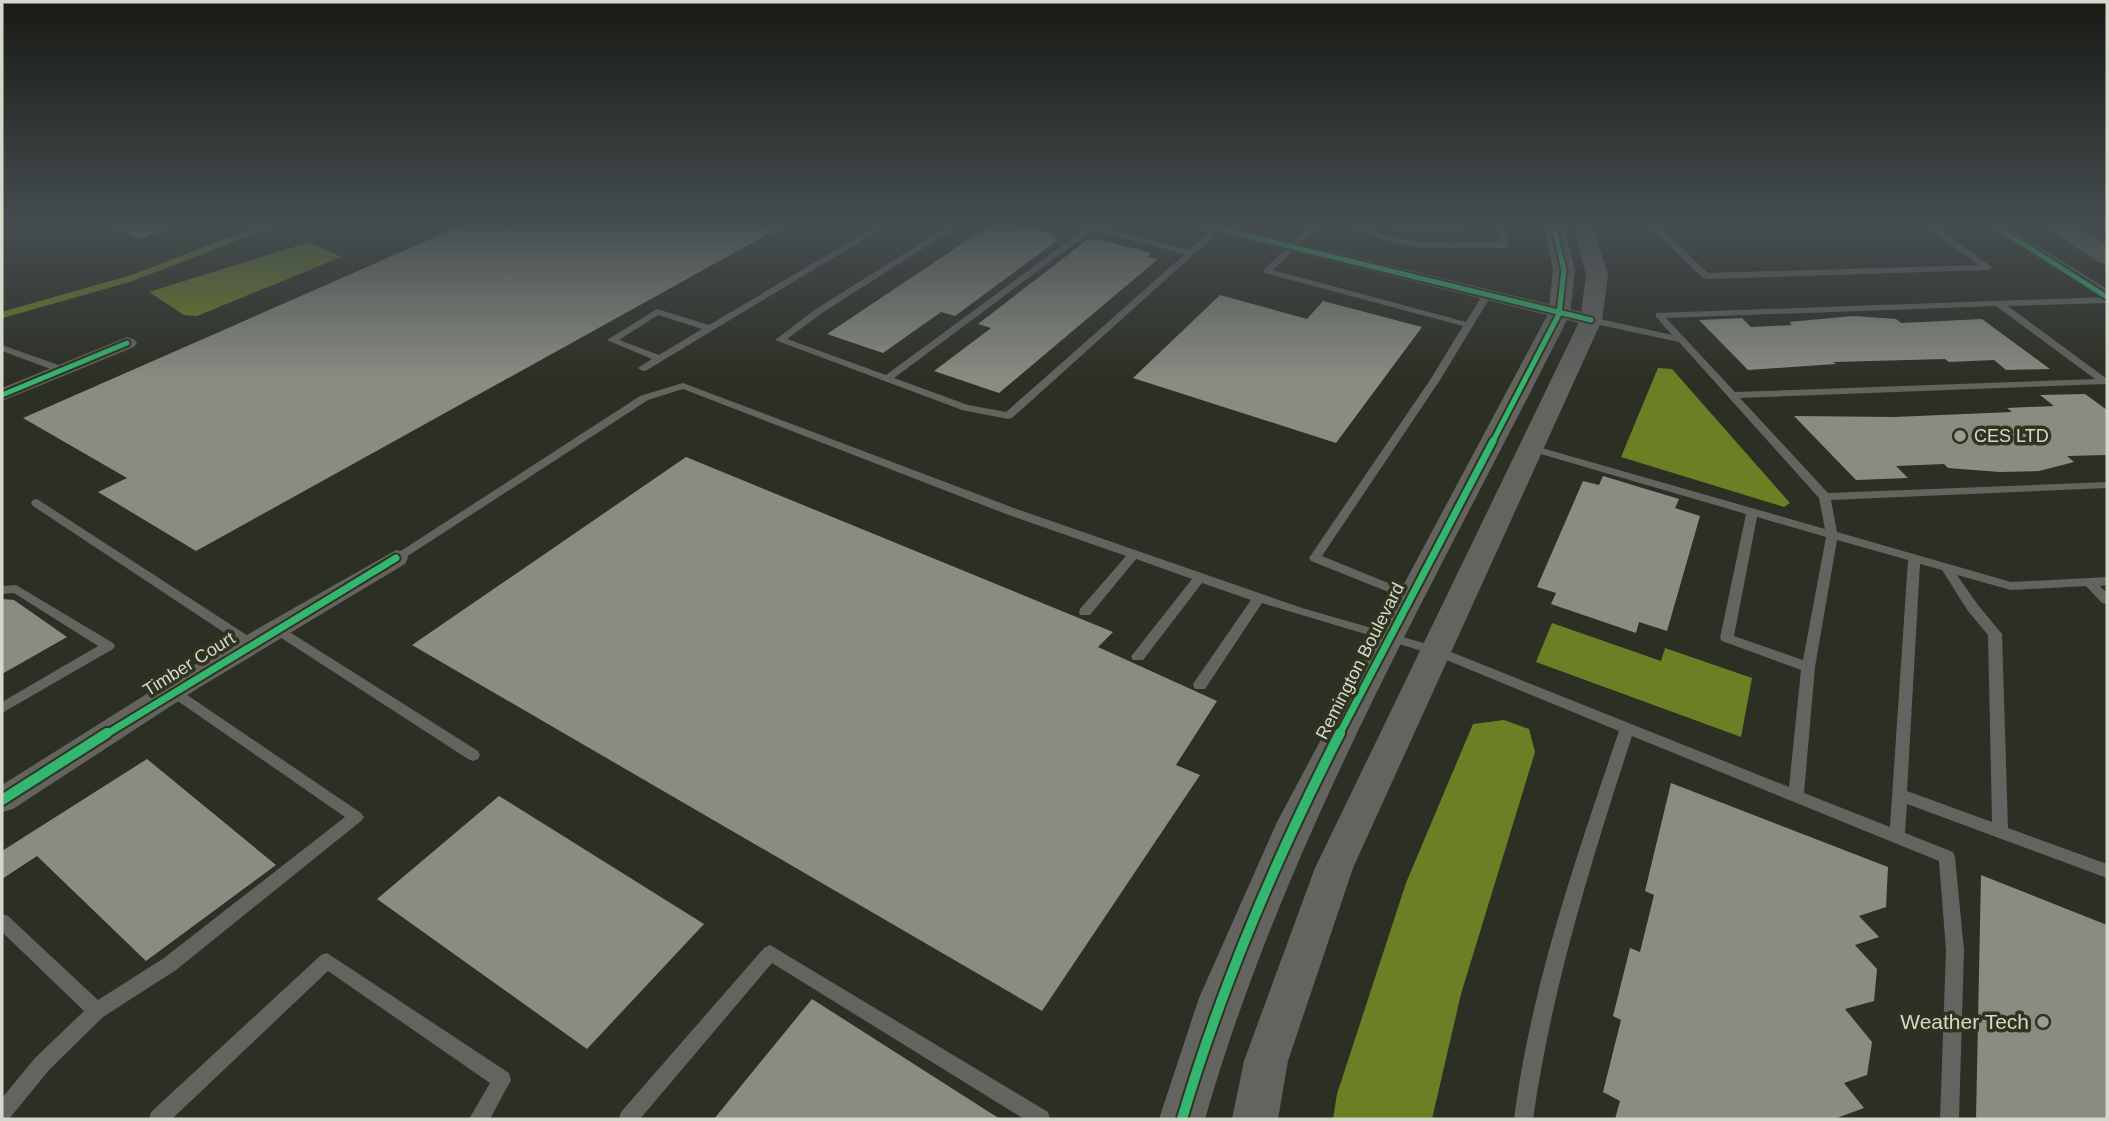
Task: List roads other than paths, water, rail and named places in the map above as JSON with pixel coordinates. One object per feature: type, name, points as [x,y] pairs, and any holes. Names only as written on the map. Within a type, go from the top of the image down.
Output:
[{"type":"street","points":[[1404,275],[1575,317]]},
{"type":"street","name":"Remington Boulevard","points":[[1255,1119],[1266,1062],[1334,868],[1531,448],[1575,317],[1565,275]]},
{"type":"street","name":"Remington Boulevard","points":[[1182,1119],[1201,1046],[1272,872],[1411,597],[1597,275]]},
{"type":"street","points":[[2071,275],[2107,299]]},
{"type":"street","points":[[2,395],[127,343]]},
{"type":"street","name":"Timber Court","points":[[2,800],[174,691],[396,558]]},
{"type":"lane","points":[[643,368],[798,275]]},
{"type":"lane","points":[[876,275],[819,311],[780,340],[966,408],[1008,416],[1166,275]]},
{"type":"lane","points":[[887,379],[1027,275]]},
{"type":"lane","points":[[1283,275],[1468,325]]},
{"type":"lane","points":[[1705,275],[1728,275]]},
{"type":"lane","points":[[1411,597],[1315,558],[1435,380],[1486,296]]},
{"type":"lane","points":[[1796,796],[1808,667],[1832,535],[1825,497],[1659,315],[2107,299]]},
{"type":"lane","points":[[1998,304],[2106,383]]},
{"type":"lane","points":[[659,358],[612,340],[657,312],[709,328]]},
{"type":"lane","points":[[1575,317],[1682,340]]},
{"type":"lane","points":[[2,348],[62,370]]},
{"type":"lane","points":[[1732,396],[2106,383]]},
{"type":"lane","points":[[396,558],[644,398],[683,386],[1010,511],[1259,598],[1436,651],[1947,857],[1955,950],[1950,1119]]},
{"type":"lane","points":[[1531,448],[2011,586],[2107,581]]},
{"type":"lane","points":[[1825,497],[2107,485]]},
{"type":"lane","points":[[37,503],[251,644]]},
{"type":"lane","points":[[1752,512],[1727,638],[1808,667]]},
{"type":"lane","points":[[1085,612],[1134,554]]},
{"type":"lane","points":[[1897,837],[1914,558]]},
{"type":"lane","points":[[1946,567],[1973,608],[1995,634],[2000,832]]},
{"type":"lane","points":[[1138,657],[1200,577]]},
{"type":"lane","points":[[2089,582],[2107,600]]},
{"type":"lane","points":[[2,590],[16,589],[108,646],[2,708]]},
{"type":"lane","points":[[1200,685],[1259,598]]},
{"type":"lane","points":[[277,629],[473,755]]},
{"type":"lane","points":[[2,1113],[42,1064],[97,1011],[170,964],[356,817],[174,691]]},
{"type":"lane","points":[[1523,1119],[1536,1034],[1575,887],[1627,728]]},
{"type":"lane","points":[[1900,795],[2107,871]]},
{"type":"lane","points":[[2,921],[97,1011]]},
{"type":"lane","points":[[628,1119],[770,953],[1041,1119]]},
{"type":"lane","points":[[158,1119],[327,961],[502,1080],[479,1119]]},
{"type":"waterway","points":[[2,315],[139,275]]},
{"type":"place","name":"CES LTD","points":[[1960,436]]},
{"type":"place","name":"Weather Tech","points":[[2043,1022]]}]
